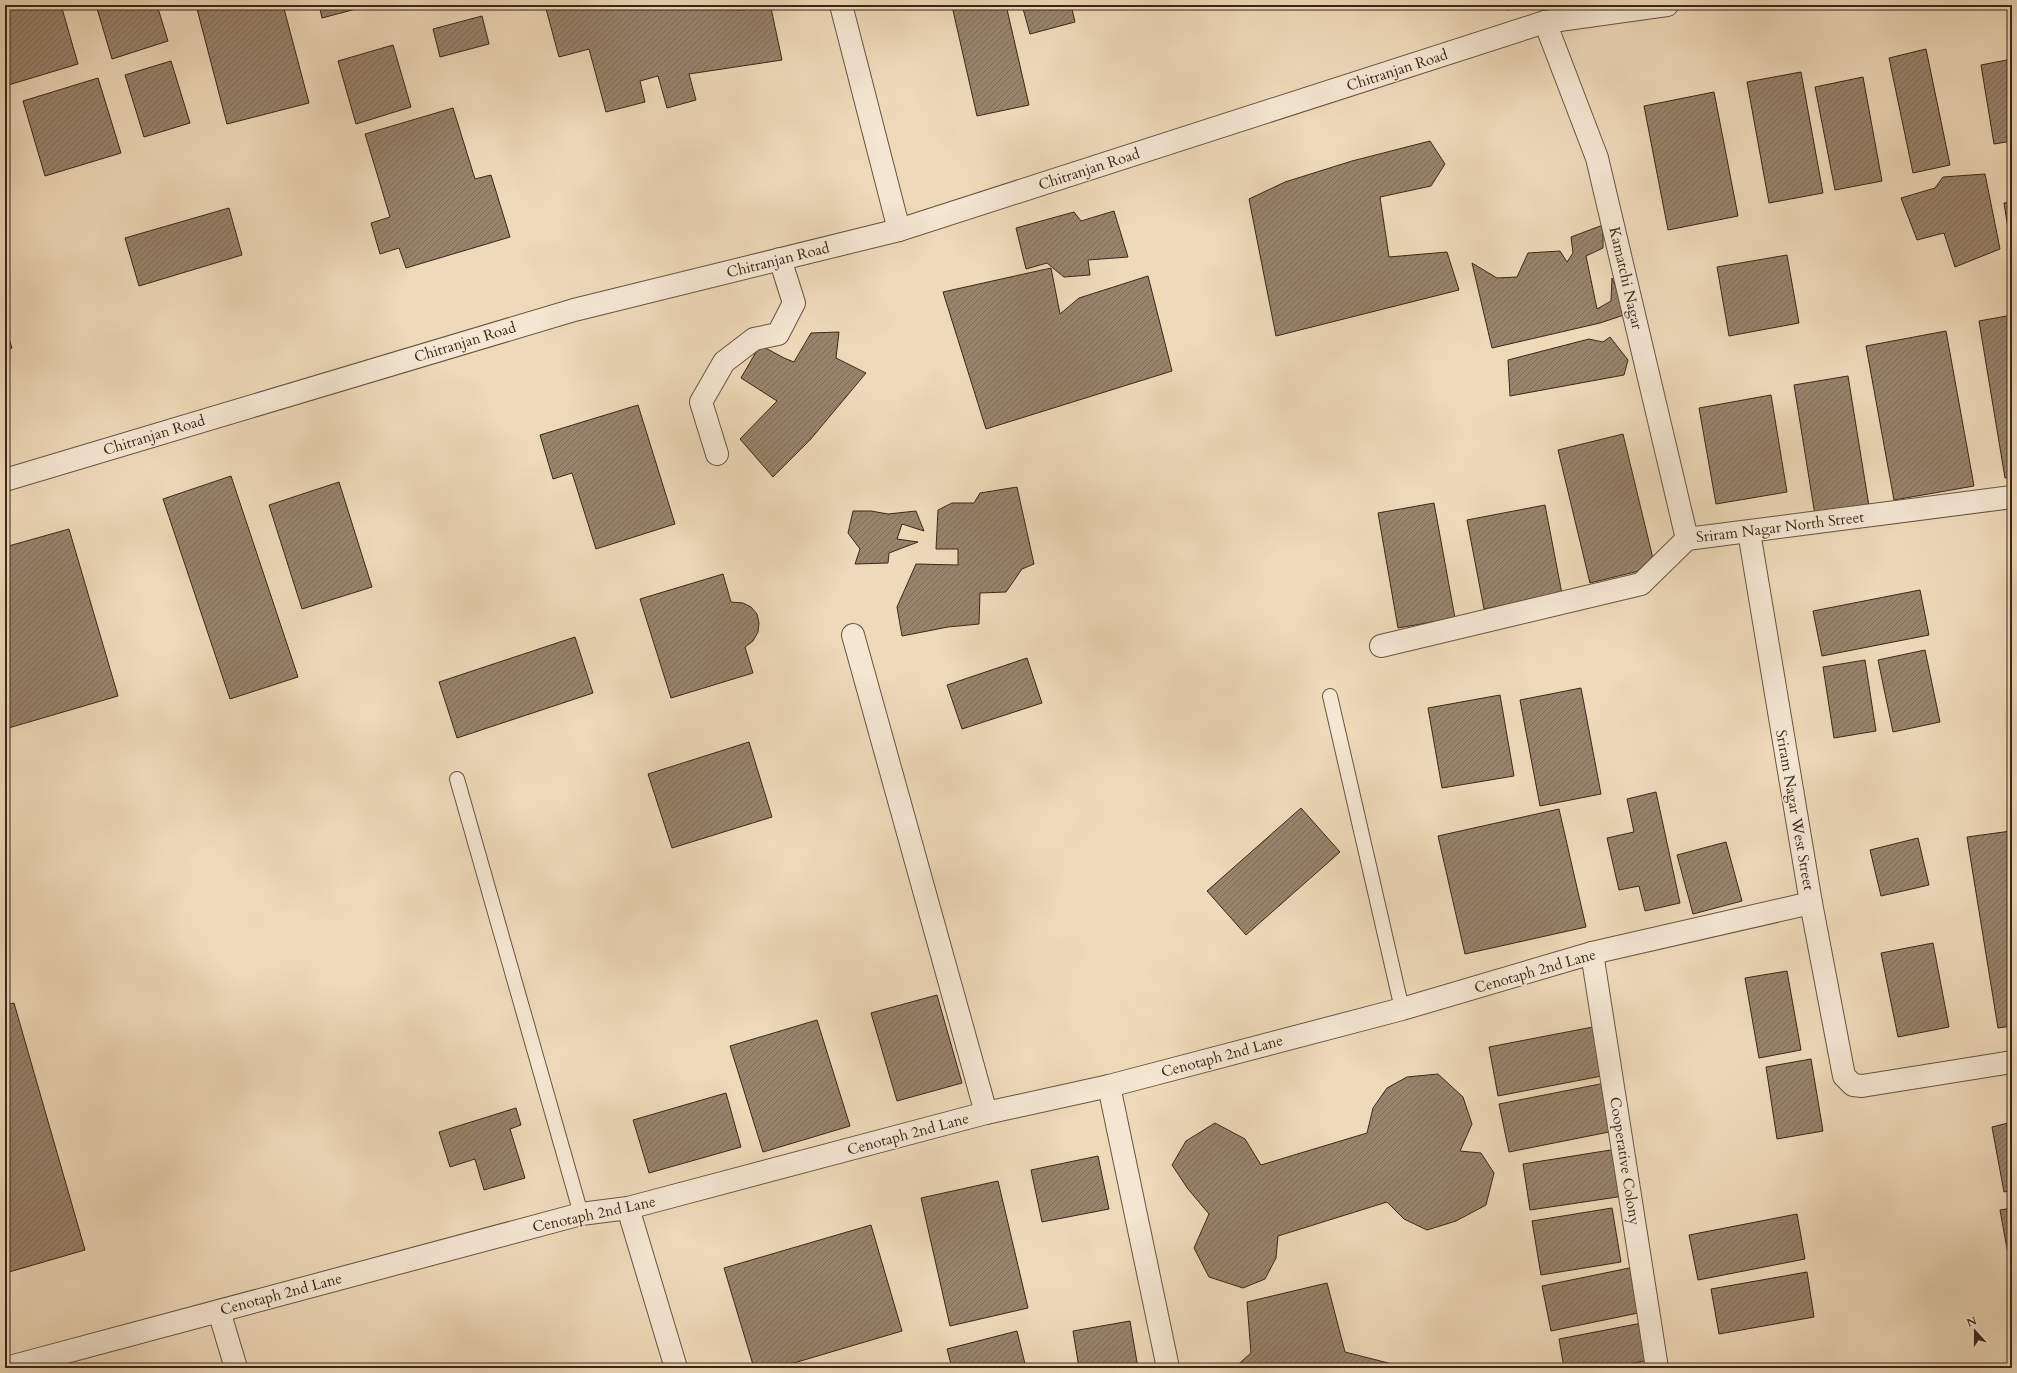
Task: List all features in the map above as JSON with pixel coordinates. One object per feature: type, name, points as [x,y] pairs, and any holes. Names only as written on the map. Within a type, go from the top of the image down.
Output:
[{"type":"street","points":[[841,5],[899,230]]},
{"type":"street","name":"Chitranjan Road","points":[[5,480],[574,310],[899,230],[1545,22],[1667,5]]},
{"type":"street","name":"Kamatchi Nagar","points":[[1545,22],[1597,158],[1687,539]]},
{"type":"street","points":[[717,454],[701,402],[724,362],[754,338],[778,334],[794,303],[780,259]]},
{"type":"street","name":"Sriram Nagar North Street","points":[[1380,646],[1641,584],[1687,539],[2012,497]]},
{"type":"street","name":"Sriram Nagar West Street","points":[[1749,532],[1811,903],[1844,1076],[1853,1085],[1862,1086],[2012,1062]]},
{"type":"street","points":[[853,635],[986,1113]]},
{"type":"street","name":"Cenotaph 2nd Lane","points":[[6,1368],[581,1214],[628,1208],[986,1113],[1109,1086],[1402,1009],[1592,953],[1811,903]]},
{"type":"street","name":"Cooperative Colony","points":[[1592,953],[1657,1368]]},
{"type":"street","points":[[1109,1086],[1168,1368]]},
{"type":"street","points":[[628,1208],[676,1368]]},
{"type":"street","points":[[219,1311],[236,1368]]},
{"type":"lane","points":[[1330,696],[1402,1009]]},
{"type":"lane","points":[[457,779],[581,1214]]},
{"type":"building","points":[[5,5],[61,5],[78,64],[5,86]]},
{"type":"building","points":[[96,5],[157,5],[168,41],[112,59]]},
{"type":"building","points":[[196,5],[283,5],[309,103],[227,124]]},
{"type":"building","points":[[319,5],[371,5],[322,18]]},
{"type":"building","points":[[545,5],[736,5],[737,10],[771,8],[782,60],[689,74],[696,100],[667,108],[658,76],[640,81],[645,102],[606,112],[589,49],[559,57]]},
{"type":"building","points":[[1006,5],[1029,105],[977,116],[952,6]]},
{"type":"building","points":[[1022,5],[1071,5],[1075,22],[1030,34]]},
{"type":"building","points":[[1506,5],[1540,5],[1507,10]]},
{"type":"building","points":[[482,16],[489,44],[440,57],[433,29]]},
{"type":"building","points":[[393,45],[411,107],[356,124],[338,61]]},
{"type":"building","points":[[1926,49],[1950,165],[1913,173],[1889,58]]},
{"type":"building","points":[[2012,59],[2012,141],[1994,144],[1981,65]]},
{"type":"building","points":[[171,61],[190,123],[144,137],[125,75]]},
{"type":"building","points":[[1801,72],[1823,193],[1769,203],[1747,82]]},
{"type":"building","points":[[1863,77],[1882,181],[1835,190],[1815,87]]},
{"type":"building","points":[[98,78],[121,153],[45,176],[23,101]]},
{"type":"building","points":[[1714,92],[1738,216],[1668,230],[1644,106]]},
{"type":"building","points":[[453,108],[475,179],[491,175],[510,237],[406,268],[399,248],[380,254],[371,223],[390,217],[365,134]]},
{"type":"building","points":[[1430,141],[1445,164],[1431,186],[1380,197],[1389,257],[1447,252],[1459,290],[1276,336],[1249,199],[1285,182],[1352,161]]},
{"type":"building","points":[[1985,174],[2000,249],[1955,267],[1944,233],[1917,240],[1901,198],[1935,188],[1943,177]]},
{"type":"building","points":[[2012,202],[2012,254],[2004,203]]},
{"type":"building","points":[[229,208],[242,255],[139,286],[125,238]]},
{"type":"building","points":[[1114,211],[1128,257],[1088,260],[1090,275],[1064,277],[1047,263],[1026,269],[1016,228],[1074,212],[1081,221]]},
{"type":"building","points":[[1603,225],[1603,248],[1586,256],[1597,309],[1611,301],[1612,278],[1627,314],[1600,323],[1492,348],[1472,263],[1497,278],[1517,277],[1528,253],[1560,251],[1567,262],[1573,253],[1571,237]]},
{"type":"building","points":[[1787,255],[1799,323],[1729,336],[1717,267]]},
{"type":"building","points":[[1051,268],[1060,314],[1079,298],[1148,276],[1172,371],[986,429],[943,292]]},
{"type":"building","points":[[2012,315],[2012,477],[2005,478],[1979,321]]},
{"type":"building","points":[[5,327],[12,348],[5,350]]},
{"type":"building","points":[[1946,331],[1974,486],[1894,500],[1866,346]]},
{"type":"building","points":[[839,332],[836,358],[866,373],[810,440],[773,477],[740,439],[777,401],[741,378],[760,345],[794,362],[811,333]]},
{"type":"building","points":[[1610,337],[1628,360],[1624,375],[1510,396],[1508,360],[1589,339],[1603,342]]},
{"type":"building","points":[[1848,376],[1869,506],[1815,515],[1794,385]]},
{"type":"building","points":[[1771,395],[1787,492],[1716,504],[1699,408]]},
{"type":"building","points":[[638,405],[675,524],[596,549],[572,473],[553,479],[540,435]]},
{"type":"building","points":[[1623,434],[1655,567],[1590,583],[1558,450]]},
{"type":"building","points":[[231,476],[298,677],[230,699],[163,499]]},
{"type":"building","points":[[339,482],[372,587],[302,609],[269,505]]},
{"type":"building","points":[[1017,487],[1034,564],[1022,569],[1006,592],[980,593],[979,624],[948,627],[902,636],[897,607],[916,564],[958,565],[958,549],[936,549],[938,510],[952,503],[974,503],[980,493]]},
{"type":"building","points":[[1434,503],[1455,618],[1398,628],[1378,513]]},
{"type":"building","points":[[1545,505],[1562,594],[1484,609],[1467,520]]},
{"type":"building","points":[[853,511],[871,511],[888,514],[916,511],[924,531],[902,524],[897,539],[918,542],[889,553],[888,563],[855,564],[860,549],[848,533]]},
{"type":"building","points":[[69,529],[118,696],[5,729],[5,547]]},
{"type":"building","points":[[723,574],[731,602],[743,603],[751,607],[757,614],[759,623],[758,632],[753,641],[745,647],[753,673],[671,698],[640,599]]},
{"type":"building","points":[[1920,590],[1929,635],[1822,656],[1813,611]]},
{"type":"building","points":[[575,637],[593,693],[457,738],[439,682]]},
{"type":"building","points":[[1925,650],[1940,722],[1893,732],[1878,660]]},
{"type":"building","points":[[1027,658],[1042,703],[962,729],[947,685]]},
{"type":"building","points":[[1865,660],[1876,731],[1834,738],[1823,667]]},
{"type":"building","points":[[1581,688],[1601,794],[1540,806],[1520,700]]},
{"type":"building","points":[[1500,695],[1514,776],[1442,788],[1428,708]]},
{"type":"building","points":[[749,742],[772,817],[672,848],[648,774]]},
{"type":"building","points":[[1656,792],[1680,903],[1645,911],[1639,886],[1619,890],[1607,838],[1634,832],[1627,799]]},
{"type":"building","points":[[1301,808],[1340,852],[1246,935],[1207,891]]},
{"type":"building","points":[[1559,809],[1586,927],[1465,954],[1438,836]]},
{"type":"building","points":[[2011,831],[2012,1026],[1998,1028],[1967,837]]},
{"type":"building","points":[[1918,838],[1929,885],[1881,896],[1870,850]]},
{"type":"building","points":[[1726,842],[1742,901],[1693,914],[1677,855]]},
{"type":"building","points":[[1933,943],[1949,1027],[1898,1037],[1881,953]]},
{"type":"building","points":[[1787,971],[1801,1050],[1759,1058],[1745,978]]},
{"type":"building","points":[[937,995],[962,1083],[897,1101],[871,1013]]},
{"type":"building","points":[[14,1003],[85,1250],[9,1272],[5,1257],[5,1005]]},
{"type":"building","points":[[817,1020],[850,1126],[763,1152],[730,1046]]},
{"type":"building","points":[[1598,1026],[1607,1075],[1498,1096],[1489,1047]]},
{"type":"building","points":[[1811,1059],[1823,1131],[1777,1139],[1766,1067]]},
{"type":"building","points":[[1438,1074],[1463,1097],[1472,1124],[1460,1151],[1481,1153],[1494,1173],[1486,1205],[1456,1221],[1427,1230],[1404,1219],[1387,1202],[1278,1236],[1276,1258],[1265,1279],[1243,1288],[1209,1277],[1194,1248],[1209,1214],[1188,1189],[1172,1165],[1186,1141],[1215,1123],[1245,1139],[1261,1165],[1367,1133],[1373,1108],[1387,1088],[1407,1077]]},
{"type":"building","points":[[1605,1083],[1614,1131],[1509,1152],[1499,1104]]},
{"type":"building","points":[[726,1093],[741,1147],[649,1173],[633,1120]]},
{"type":"building","points":[[516,1108],[521,1125],[510,1129],[525,1178],[484,1190],[475,1159],[450,1167],[439,1132]]},
{"type":"building","points":[[2012,1122],[2012,1190],[2004,1192],[1992,1127]]},
{"type":"building","points":[[1617,1149],[1624,1196],[1530,1210],[1523,1164]]},
{"type":"building","points":[[1098,1156],[1109,1209],[1042,1222],[1031,1170]]},
{"type":"building","points":[[998,1181],[1028,1308],[950,1326],[921,1198]]},
{"type":"building","points":[[1612,1208],[1621,1262],[1541,1275],[1532,1221]]},
{"type":"building","points":[[2012,1208],[2012,1276],[2000,1210]]},
{"type":"building","points":[[1797,1214],[1805,1259],[1698,1280],[1689,1235]]},
{"type":"building","points":[[871,1225],[902,1331],[777,1368],[754,1368],[724,1268]]},
{"type":"building","points":[[1634,1267],[1643,1312],[1551,1331],[1542,1286]]},
{"type":"building","points":[[1807,1272],[1814,1317],[1719,1334],[1711,1289]]},
{"type":"building","points":[[1327,1283],[1345,1352],[1408,1368],[1234,1368],[1251,1353],[1247,1302]]},
{"type":"building","points":[[1130,1321],[1138,1368],[1079,1368],[1073,1331]]},
{"type":"building","points":[[1642,1323],[1649,1360],[1610,1368],[1564,1368],[1559,1339]]},
{"type":"building","points":[[1017,1331],[1026,1368],[952,1368],[947,1349]]},
{"type":"building","points":[[1510,1365],[1511,1368],[1492,1368]]}]
